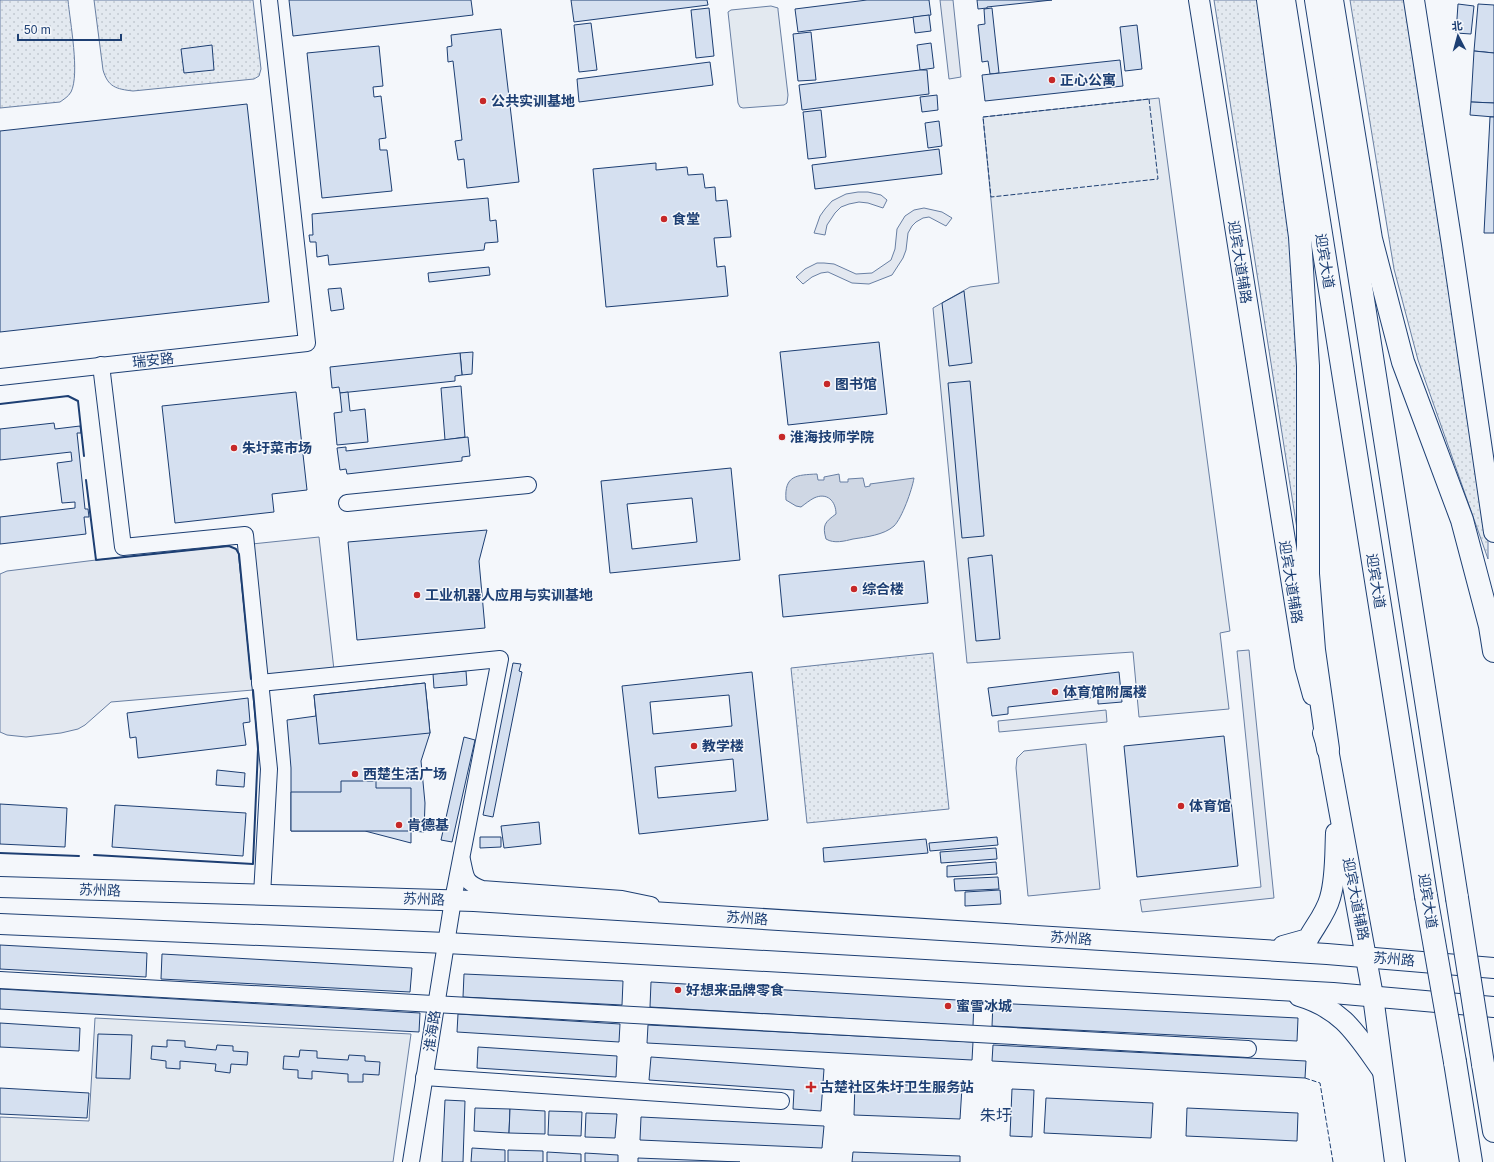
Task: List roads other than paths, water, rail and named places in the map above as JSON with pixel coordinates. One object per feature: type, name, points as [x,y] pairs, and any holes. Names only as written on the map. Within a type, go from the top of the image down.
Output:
[{"type":"highway","points":[[1268,0],[1300,237],[1308,366],[1308,574],[1314,650],[1328,749]]},
{"type":"highway","name":"迎宾大道","points":[[1284,0],[1426,896],[1471,1162]]},
{"type":"highway","name":"迎宾大道","points":[[1316,0],[1494,1131]]},
{"type":"highway","points":[[1332,0],[1373,247],[1403,362],[1462,520],[1490,626],[1494,651]]},
{"type":"main road","name":"迎宾大道辅路","points":[[1198,0],[1305,666],[1328,749],[1367,957],[1395,1162]]},
{"type":"main road","points":[[1414,0],[1494,532]]},
{"type":"main road","points":[[1268,950],[1308,939],[1330,899],[1333,884],[1338,805]]},
{"type":"main road","name":"苏州路","points":[[0,887],[453,900],[1268,950],[1494,968]]},
{"type":"main road","points":[[0,924],[446,943],[1278,990],[1373,996],[1494,1007]]},
{"type":"main road","points":[[1278,990],[1314,1001],[1333,1012],[1355,1031],[1383,1073]]},
{"type":"street","name":"瑞安路","points":[[0,377],[306,343],[269,0]]},
{"type":"street","points":[[102,365],[123,547],[245,535],[269,769],[262,895]]},
{"type":"street","points":[[347,503],[528,485]]},
{"type":"street","name":"淮海路","points":[[260,683],[500,659],[453,900],[411,1162]]},
{"type":"street","points":[[462,856],[466,879],[472,885],[482,889],[622,899],[698,915]]},
{"type":"street","points":[[0,980],[1248,1049]]},
{"type":"street","points":[[424,1077],[781,1100]]},
{"type":"place","name":"正心公寓","points":[[1052,80]]},
{"type":"place","name":"公共实训基地","points":[[483,101]]},
{"type":"place","name":"食堂","points":[[664,219]]},
{"type":"place","name":"图书馆","points":[[827,384]]},
{"type":"place","name":"淮海技师学院","points":[[782,437]]},
{"type":"place","name":"朱圩菜市场","points":[[234,448]]},
{"type":"place","name":"综合楼","points":[[854,589]]},
{"type":"place","name":"工业机器人应用与实训基地","points":[[417,595]]},
{"type":"place","name":"体育馆附属楼","points":[[1055,692]]},
{"type":"place","name":"教学楼","points":[[694,746]]},
{"type":"place","name":"西楚生活广场","points":[[355,774]]},
{"type":"place","name":"体育馆","points":[[1181,806]]},
{"type":"place","name":"肯德基","points":[[399,825]]},
{"type":"place","name":"好想来品牌零食","points":[[678,990]]},
{"type":"place","name":"蜜雪冰城","points":[[948,1006]]},
{"type":"place","name":"古楚社区朱圩卫生服务站","points":[[811,1087]]},
{"type":"district","name":"朱圩","points":[[996,1115]]}]
